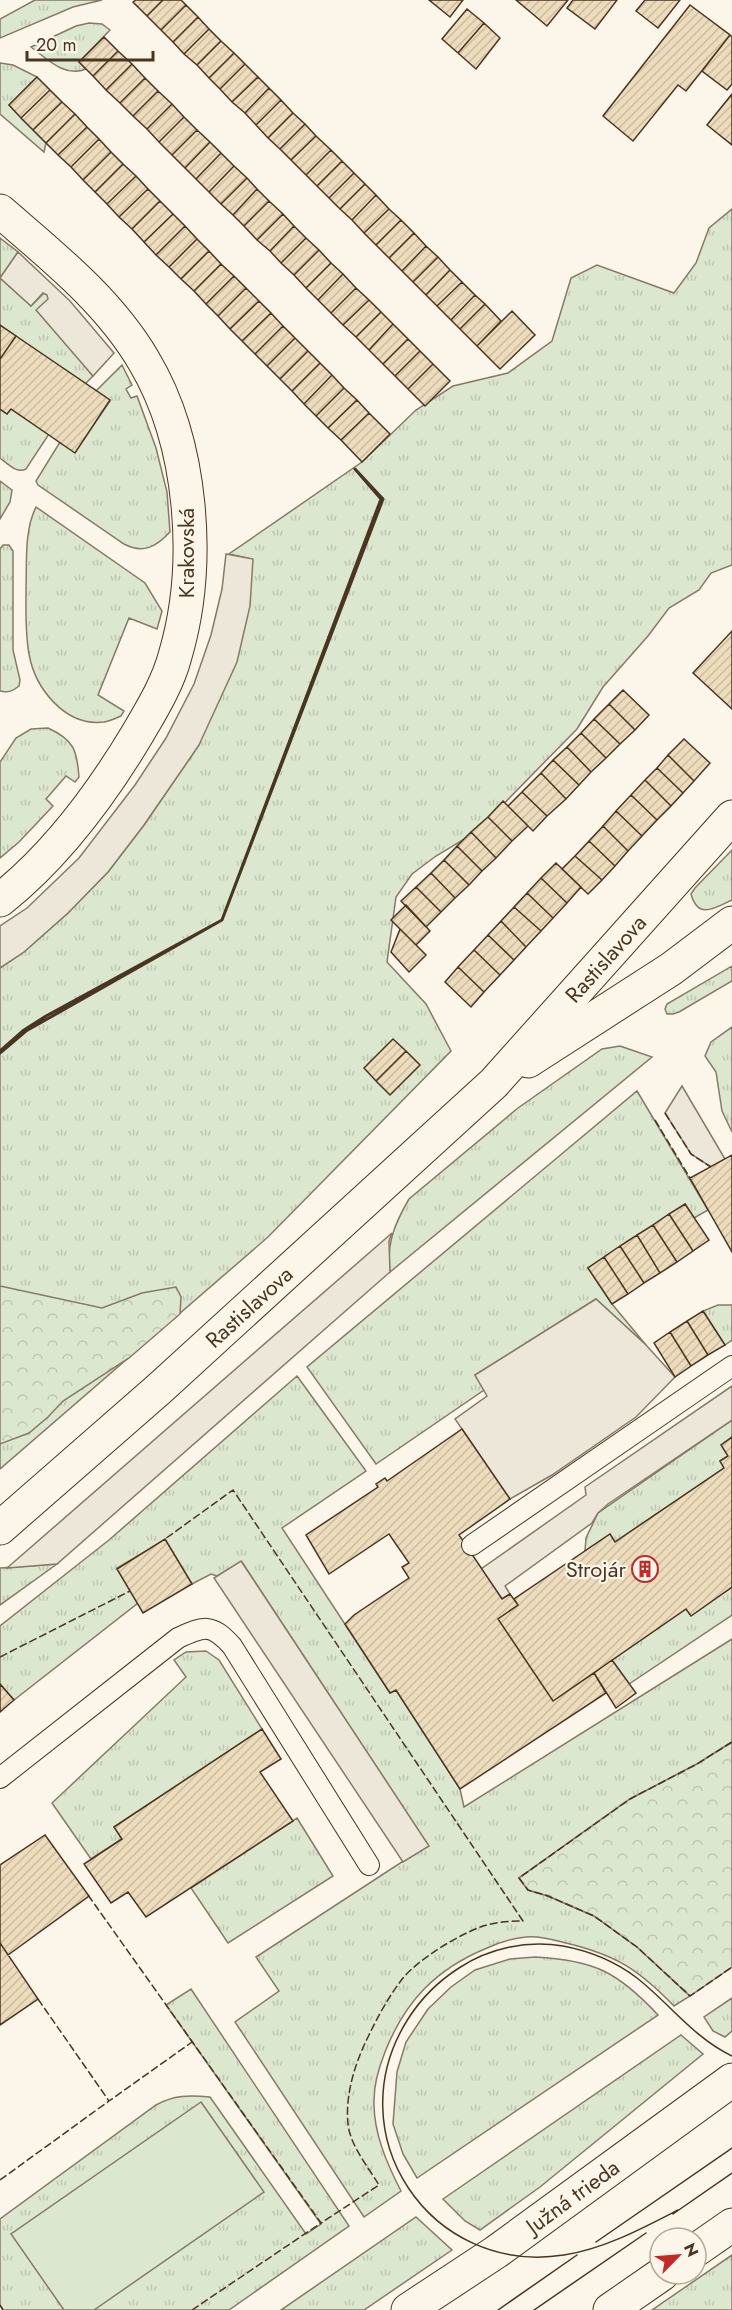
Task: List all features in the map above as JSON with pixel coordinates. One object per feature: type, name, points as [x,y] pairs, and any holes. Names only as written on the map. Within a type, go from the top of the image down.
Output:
[{"type":"street","name":"Krakovská","points":[[0,211],[59,262],[114,317],[146,363],[167,412],[183,469],[190,531],[188,588],[184,620],[175,658],[152,708],[88,811],[22,883],[0,900]]},
{"type":"street","name":"Rastislavova","points":[[0,1528],[159,1389],[494,1083],[727,824]]},
{"type":"street","name":"Rastislavova","points":[[494,1083],[671,969],[732,923]]},
{"type":"street","name":"Rastislavova","points":[[671,969],[732,939]]},
{"type":"street","name":"Južná trieda","points":[[408,2310],[496,2252],[732,2080]]},
{"type":"street","points":[[708,2242],[732,2225]]},
{"type":"street","points":[[610,2310],[648,2284]]},
{"type":"lane","points":[[472,1545],[732,1366]]},
{"type":"lane","points":[[0,1778],[178,1638],[200,1628],[219,1632],[232,1646],[369,1865]]},
{"type":"green space","points":[[35,0],[102,0],[73,7],[0,38],[0,19]]},
{"type":"green space","points":[[89,23],[102,24],[110,30],[79,62],[86,69],[71,71],[64,69],[50,62],[31,47],[76,26]]},
{"type":"green space","points":[[0,63],[13,65],[37,77],[9,105],[46,143],[44,152],[0,114]]},
{"type":"green space","points":[[732,209],[732,565],[711,573],[699,590],[669,608],[648,636],[603,687],[577,729],[476,832],[436,856],[412,874],[396,897],[387,962],[426,1004],[451,1051],[268,1237],[0,1469],[0,968],[24,952],[68,913],[108,872],[144,825],[199,745],[252,559],[229,554],[362,462],[416,410],[453,386],[508,373],[552,341],[571,278],[597,265],[674,293],[696,263],[709,228]]},
{"type":"green space","points":[[0,238],[18,252],[0,278]]},
{"type":"green space","points":[[0,278],[31,306],[44,293],[48,295],[74,352],[93,376],[85,384],[0,325]]},
{"type":"green space","points":[[122,365],[132,385],[126,389],[131,398],[137,396],[156,448],[167,492],[170,532],[160,542],[143,549],[124,544],[38,485],[36,481],[60,442],[75,452],[110,401],[96,391]]},
{"type":"green space","points":[[0,409],[7,414],[11,409],[49,434],[26,469],[16,469],[0,458]]},
{"type":"green space","points":[[0,481],[12,490],[10,502],[0,519]]},
{"type":"green space","points":[[36,507],[145,583],[162,611],[157,629],[129,618],[98,695],[124,711],[121,716],[111,720],[90,722],[65,712],[45,692],[32,667],[26,629],[26,558],[28,536]]},
{"type":"green space","points":[[3,545],[9,545],[13,551],[13,650],[20,680],[19,686],[6,692],[0,691],[0,549]]},
{"type":"green space","points":[[48,728],[69,742],[77,760],[79,777],[75,782],[66,776],[46,799],[53,806],[19,842],[0,858],[0,762],[16,738],[31,729]]},
{"type":"green space","points":[[732,850],[732,900],[708,910],[698,907],[691,894]]},
{"type":"green space","points":[[732,966],[732,981],[679,1012],[667,1014],[665,1009],[667,1004]]},
{"type":"green space","points":[[732,1027],[732,1132],[722,1111],[716,1072],[705,1056],[711,1042]]},
{"type":"green space","points":[[620,1046],[652,1057],[390,1272],[389,1252],[393,1234],[409,1199],[518,1108],[602,1049]]},
{"type":"green space","points":[[637,1091],[708,1210],[694,1218],[685,1204],[588,1268],[612,1304],[646,1345],[596,1299],[475,1375],[484,1390],[376,1464],[307,1367]]},
{"type":"green space","points":[[0,1286],[102,1308],[142,1293],[176,1287],[181,1297],[180,1314],[129,1358],[63,1401],[29,1433],[0,1444]]},
{"type":"green space","points":[[718,1305],[732,1305],[732,1340],[725,1345],[703,1311]]},
{"type":"green space","points":[[297,1376],[366,1471],[282,1528],[390,1693],[396,1690],[460,1789],[464,1807],[732,1639],[732,1742],[697,1764],[630,1799],[519,1878],[528,1890],[594,1916],[637,1947],[690,1996],[674,2006],[649,1982],[613,1958],[541,1937],[521,1938],[491,1946],[452,1966],[424,1989],[413,2002],[402,2017],[383,2058],[374,2094],[374,2112],[378,2136],[401,2191],[364,2217],[235,2022],[279,1991],[256,1957],[428,1845],[242,1562],[217,1576],[211,1574],[192,1584],[165,1540],[117,1568],[138,1603],[14,1700],[0,1684],[0,1626],[109,1540]]},
{"type":"green space","points":[[732,1420],[732,1437],[728,1456],[720,1461],[724,1468],[615,1542],[610,1534],[585,1551],[586,1538],[598,1513]]},
{"type":"green space","points":[[57,1564],[0,1605],[0,1568]]},
{"type":"green space","points":[[732,1587],[732,1615],[629,1684],[612,1660],[686,1609],[691,1615]]},
{"type":"green space","points":[[206,1651],[219,1660],[262,1729],[114,1827],[122,1839],[91,1859],[52,1803],[186,1677],[174,1660],[186,1652]]},
{"type":"green space","points":[[732,1742],[732,1967],[690,1996],[637,1947],[594,1916],[528,1890],[519,1878],[630,1799],[697,1764]]},
{"type":"green space","points":[[297,1818],[333,1876],[228,1943],[191,1888]]},
{"type":"green space","points":[[535,1957],[573,1961],[604,1971],[630,1988],[658,2015],[417,2178],[403,2154],[393,2124],[397,2072],[406,2042],[428,2009],[451,1987],[475,1970],[510,1959]]},
{"type":"green space","points":[[191,1989],[349,2226],[229,2310],[3,2310],[0,2305],[0,2219],[156,2105],[169,2099],[188,2096],[210,2097],[306,2234],[321,2224],[166,2005]]},
{"type":"green space","points":[[732,1998],[732,2031],[725,2037],[713,2031],[704,2017]]},
{"type":"green space","points":[[681,2035],[703,2054],[540,2187],[480,2230],[465,2221],[443,2199]]},
{"type":"green space","points":[[201,2102],[264,2192],[94,2310],[64,2310],[11,2234]]},
{"type":"green space","points":[[416,2217],[452,2250],[364,2310],[281,2310]]},
{"type":"green space","points":[[732,2255],[732,2310],[652,2310],[687,2286],[708,2286],[708,2272]]},
{"type":"shaded area","points":[[18,252],[70,301],[114,353],[93,376],[36,310],[48,299],[47,295],[43,293],[31,306],[0,278]]},
{"type":"shaded area","points":[[226,554],[253,559],[250,606],[237,662],[199,745],[144,825],[108,872],[68,913],[24,952],[0,968],[0,926],[27,908],[79,858],[135,785],[166,738],[194,684],[211,635],[222,589]]},
{"type":"shaded area","points":[[682,1086],[725,1159],[711,1167],[691,1154],[665,1113]]},
{"type":"shaded area","points":[[392,1233],[389,1241],[390,1272],[57,1564],[7,1568]]},
{"type":"shaded area","points":[[596,1299],[646,1345],[675,1377],[636,1417],[552,1475],[510,1499],[455,1419],[487,1396],[475,1375]]},
{"type":"shaded area","points":[[732,1386],[732,1420],[608,1504],[598,1513],[592,1523],[505,1586],[510,1594],[502,1599],[481,1569],[586,1495],[585,1487]]},
{"type":"shaded area","points":[[241,1561],[429,1846],[403,1862],[214,1578]]},
{"type":"building","points":[[163,0],[147,16],[133,2]]},
{"type":"building","points":[[163,0],[181,0],[186,5],[161,30],[147,16]]},
{"type":"building","points":[[429,0],[463,0],[450,17]]},
{"type":"building","points":[[516,0],[568,0],[547,26]]},
{"type":"building","points":[[573,0],[617,0],[595,29],[567,8]]},
{"type":"building","points":[[645,0],[680,0],[658,28],[636,11]]},
{"type":"building","points":[[186,5],[198,17],[173,42],[161,30]]},
{"type":"building","points":[[690,5],[730,35],[686,91],[678,85],[633,141],[603,116]]},
{"type":"building","points":[[467,9],[484,23],[458,53],[442,39]]},
{"type":"building","points":[[198,17],[209,29],[184,54],[173,42]]},
{"type":"building","points":[[484,23],[500,38],[476,69],[458,53]]},
{"type":"building","points":[[209,29],[221,41],[197,65],[184,54]]},
{"type":"building","points":[[730,35],[732,37],[732,84],[727,90],[702,71]]},
{"type":"building","points":[[104,37],[118,51],[93,76],[79,62]]},
{"type":"building","points":[[221,41],[234,53],[209,78],[197,65]]},
{"type":"building","points":[[118,51],[132,64],[106,90],[93,76]]},
{"type":"building","points":[[234,53],[245,64],[220,89],[209,78]]},
{"type":"building","points":[[132,64],[145,78],[120,103],[106,90]]},
{"type":"building","points":[[245,64],[258,77],[232,102],[220,89]]},
{"type":"building","points":[[37,77],[50,90],[21,118],[9,105]]},
{"type":"building","points":[[258,77],[269,88],[245,113],[232,102]]},
{"type":"building","points":[[145,78],[158,91],[133,116],[120,103]]},
{"type":"building","points":[[269,88],[281,100],[256,125],[245,113]]},
{"type":"building","points":[[50,90],[62,102],[33,130],[21,118]]},
{"type":"building","points":[[158,91],[172,104],[147,129],[133,116]]},
{"type":"building","points":[[732,94],[732,145],[707,125]]},
{"type":"building","points":[[281,100],[293,113],[268,138],[256,125]]},
{"type":"building","points":[[62,102],[75,114],[46,143],[33,130]]},
{"type":"building","points":[[172,104],[184,117],[159,142],[147,129]]},
{"type":"building","points":[[293,113],[305,124],[280,149],[268,138]]},
{"type":"building","points":[[75,114],[87,127],[58,155],[46,143]]},
{"type":"building","points":[[184,117],[197,130],[172,155],[159,142]]},
{"type":"building","points":[[305,124],[316,136],[291,160],[280,149]]},
{"type":"building","points":[[87,127],[99,139],[71,167],[58,155]]},
{"type":"building","points":[[197,130],[210,142],[185,168],[172,155]]},
{"type":"building","points":[[316,136],[331,150],[306,175],[291,160]]},
{"type":"building","points":[[99,139],[111,152],[83,180],[71,167]]},
{"type":"building","points":[[210,142],[221,153],[196,179],[185,168]]},
{"type":"building","points":[[331,150],[342,161],[317,186],[306,175]]},
{"type":"building","points":[[111,152],[123,164],[95,192],[83,180]]},
{"type":"building","points":[[221,153],[234,166],[209,192],[196,179]]},
{"type":"building","points":[[342,161],[354,173],[329,198],[317,186]]},
{"type":"building","points":[[123,164],[136,176],[107,204],[95,192]]},
{"type":"building","points":[[234,166],[247,178],[221,204],[209,192]]},
{"type":"building","points":[[354,173],[365,184],[340,209],[329,198]]},
{"type":"building","points":[[136,176],[148,189],[119,217],[107,204]]},
{"type":"building","points":[[247,178],[257,189],[233,215],[221,204]]},
{"type":"building","points":[[365,184],[376,195],[352,220],[340,209]]},
{"type":"building","points":[[148,189],[160,201],[132,229],[119,217]]},
{"type":"building","points":[[257,189],[269,201],[244,226],[233,215]]},
{"type":"building","points":[[376,195],[389,209],[364,233],[352,220]]},
{"type":"building","points":[[160,201],[173,214],[144,242],[132,229]]},
{"type":"building","points":[[269,201],[283,214],[257,240],[244,226]]},
{"type":"building","points":[[389,209],[401,220],[376,245],[364,233]]},
{"type":"building","points":[[173,214],[185,226],[156,255],[144,242]]},
{"type":"building","points":[[283,214],[294,226],[270,251],[257,240]]},
{"type":"building","points":[[401,220],[414,233],[389,258],[376,245]]},
{"type":"building","points":[[185,226],[197,239],[169,267],[156,255]]},
{"type":"building","points":[[294,226],[306,238],[281,263],[270,251]]},
{"type":"building","points":[[414,233],[426,246],[402,271],[389,258]]},
{"type":"building","points":[[306,238],[319,250],[294,275],[281,263]]},
{"type":"building","points":[[197,239],[209,251],[181,279],[169,267]]},
{"type":"building","points":[[426,246],[438,257],[413,282],[402,271]]},
{"type":"building","points":[[319,250],[331,263],[306,288],[294,275]]},
{"type":"building","points":[[209,251],[221,264],[194,291],[181,279]]},
{"type":"building","points":[[438,257],[450,270],[426,295],[413,282]]},
{"type":"building","points":[[331,263],[343,274],[318,300],[306,288]]},
{"type":"building","points":[[221,264],[234,276],[206,304],[194,291]]},
{"type":"building","points":[[450,270],[462,282],[437,306],[426,295]]},
{"type":"building","points":[[343,274],[356,288],[331,313],[318,300]]},
{"type":"building","points":[[234,276],[246,288],[218,316],[206,304]]},
{"type":"building","points":[[462,282],[475,295],[451,320],[437,306]]},
{"type":"building","points":[[246,288],[259,301],[230,329],[218,316]]},
{"type":"building","points":[[356,288],[369,300],[343,325],[331,313]]},
{"type":"building","points":[[475,295],[485,304],[460,329],[451,320]]},
{"type":"building","points":[[369,300],[381,312],[356,337],[343,325]]},
{"type":"building","points":[[259,301],[271,313],[242,341],[230,329]]},
{"type":"building","points":[[485,304],[501,321],[477,346],[460,329]]},
{"type":"building","points":[[512,311],[535,335],[500,369],[477,346]]},
{"type":"building","points":[[381,312],[393,324],[369,350],[356,337]]},
{"type":"building","points":[[271,313],[283,326],[255,354],[242,341]]},
{"type":"building","points":[[393,324],[408,339],[383,364],[369,350]]},
{"type":"building","points":[[0,325],[16,336],[0,359]]},
{"type":"building","points":[[283,326],[295,338],[267,366],[255,354]]},
{"type":"building","points":[[16,336],[110,400],[75,453],[11,409],[7,414],[0,409],[0,359]]},
{"type":"building","points":[[295,338],[308,351],[280,379],[267,366]]},
{"type":"building","points":[[408,339],[420,351],[395,376],[383,364]]},
{"type":"building","points":[[308,351],[320,363],[292,391],[280,379]]},
{"type":"building","points":[[420,351],[433,364],[408,389],[395,376]]},
{"type":"building","points":[[320,363],[332,375],[304,404],[292,391]]},
{"type":"building","points":[[433,364],[450,381],[425,406],[408,389]]},
{"type":"building","points":[[332,375],[344,388],[316,416],[304,404]]},
{"type":"building","points":[[344,388],[357,400],[328,428],[316,416]]},
{"type":"building","points":[[357,400],[369,413],[341,440],[328,428]]},
{"type":"building","points":[[369,413],[390,434],[362,462],[341,440]]},
{"type":"building","points":[[732,631],[732,709],[693,673]]},
{"type":"building","points":[[623,690],[649,715],[635,730],[609,704]]},
{"type":"building","points":[[609,704],[635,730],[620,744],[594,719]]},
{"type":"building","points":[[594,719],[620,744],[606,758],[581,733]]},
{"type":"building","points":[[581,733],[606,758],[591,772],[567,747]]},
{"type":"building","points":[[684,739],[710,763],[694,781],[668,755]]},
{"type":"building","points":[[567,747],[591,772],[579,785],[553,760]]},
{"type":"building","points":[[668,755],[694,781],[683,793],[657,768]]},
{"type":"building","points":[[553,760],[579,785],[566,799],[541,773]]},
{"type":"building","points":[[657,768],[683,793],[671,806],[645,780]]},
{"type":"building","points":[[541,773],[566,799],[547,816],[522,792]]},
{"type":"building","points":[[645,780],[671,806],[657,820],[631,795]]},
{"type":"building","points":[[522,792],[547,816],[533,831],[508,806]]},
{"type":"building","points":[[631,795],[657,820],[642,836],[616,811]]},
{"type":"building","points":[[503,801],[528,826],[512,841],[488,817]]},
{"type":"building","points":[[616,811],[642,836],[628,851],[603,826]]},
{"type":"building","points":[[488,817],[512,841],[496,858],[471,832]]},
{"type":"building","points":[[603,826],[628,851],[615,866],[589,841]]},
{"type":"building","points":[[471,832],[496,858],[482,871],[457,846]]},
{"type":"building","points":[[589,841],[615,866],[602,880],[575,856]]},
{"type":"building","points":[[457,846],[482,871],[469,885],[444,860]]},
{"type":"building","points":[[575,856],[602,880],[588,894],[562,869]]},
{"type":"building","points":[[444,860],[469,885],[455,898],[431,873]]},
{"type":"building","points":[[556,863],[581,887],[567,903],[541,878]]},
{"type":"building","points":[[431,873],[455,898],[441,912],[416,887]]},
{"type":"building","points":[[541,878],[567,903],[553,918],[527,893]]},
{"type":"building","points":[[416,887],[441,912],[426,927],[401,901]]},
{"type":"building","points":[[527,893],[553,918],[541,931],[514,907]]},
{"type":"building","points":[[406,905],[430,931],[416,945],[391,920]]},
{"type":"building","points":[[514,907],[541,931],[526,947],[501,921]]},
{"type":"building","points":[[501,921],[526,947],[514,960],[488,935]]},
{"type":"building","points":[[400,929],[426,955],[409,972],[391,952]]},
{"type":"building","points":[[488,935],[514,960],[500,975],[474,950]]},
{"type":"building","points":[[474,950],[500,975],[484,992],[458,967]]},
{"type":"building","points":[[458,967],[484,992],[471,1007],[445,982]]},
{"type":"building","points":[[393,1039],[406,1051],[376,1081],[364,1068]]},
{"type":"building","points":[[406,1051],[420,1065],[390,1095],[376,1081]]},
{"type":"building","points":[[732,1155],[732,1252],[690,1178]]},
{"type":"building","points":[[685,1204],[709,1240],[693,1251],[669,1214]]},
{"type":"building","points":[[669,1214],[693,1251],[677,1262],[653,1225]]},
{"type":"building","points":[[653,1225],[677,1262],[660,1273],[637,1235]]},
{"type":"building","points":[[637,1235],[660,1273],[644,1283],[620,1246]]},
{"type":"building","points":[[620,1246],[644,1283],[628,1294],[604,1257]]},
{"type":"building","points":[[604,1257],[628,1294],[612,1304],[588,1268]]},
{"type":"building","points":[[703,1311],[725,1345],[708,1355],[687,1321]]},
{"type":"building","points":[[687,1321],[708,1355],[691,1366],[670,1332]]},
{"type":"building","points":[[670,1332],[691,1366],[675,1377],[654,1343]]},
{"type":"building","points":[[462,1429],[510,1499],[459,1535],[502,1599],[510,1594],[518,1605],[498,1619],[553,1701],[594,1673],[606,1693],[460,1789],[396,1690],[390,1693],[345,1624],[354,1615],[409,1578],[402,1567],[409,1563],[389,1534],[329,1574],[306,1535],[378,1487],[376,1484],[385,1478],[387,1481]]},
{"type":"building","name":"Strojár","points":[[732,1437],[732,1587],[691,1616],[686,1609],[553,1701],[498,1619],[518,1605],[514,1599],[610,1534],[615,1542],[724,1468],[720,1461],[728,1456],[721,1445]]},
{"type":"building","points":[[165,1539],[192,1584],[143,1613],[117,1569]]},
{"type":"building","points":[[612,1660],[636,1693],[616,1708],[594,1673]]},
{"type":"building","points":[[0,1684],[14,1700],[0,1712]]},
{"type":"building","points":[[262,1729],[281,1759],[260,1772],[293,1821],[146,1917],[128,1892],[111,1903],[84,1864],[122,1839],[114,1827]]},
{"type":"building","points":[[45,1835],[89,1896],[8,1955],[0,1943],[0,1865]]},
{"type":"building","points":[[0,1943],[38,1999],[0,2025]]},
{"type":"tram line","points":[[678,2210],[608,2243],[564,2255],[516,2256],[473,2243],[437,2220],[408,2188],[390,2150],[383,2107],[388,2063],[408,2019],[430,1990],[459,1968],[483,1955],[509,1947],[536,1944],[573,1948],[593,1954],[620,1967],[649,1988],[706,2040],[732,2056]]},
{"type":"tram line","points":[[596,2242],[732,2148]]},
{"type":"tram line","points":[[673,2214],[732,2173]]},
{"type":"tram line","points":[[534,2310],[646,2233]]},
{"type":"tram line","points":[[498,2310],[577,2255]]},
{"type":"fence","points":[[665,1113],[691,1154],[711,1167]]},
{"type":"fence","points":[[655,1120],[690,1178]]},
{"type":"fence","points":[[88,1895],[321,2223],[379,2185],[352,2140],[347,2113],[352,2079],[359,2057],[393,1992],[410,1970],[451,1941],[483,1926],[523,1921],[233,1490],[165,1539]]},
{"type":"fence","points":[[0,1657],[130,1591]]},
{"type":"fence","points":[[732,1742],[697,1764],[630,1799],[519,1878],[528,1890],[594,1916],[637,1947],[690,1996],[732,1967]]},
{"type":"fence","points":[[38,1999],[109,2101],[192,2042]]},
{"type":"fence","points":[[0,2180],[109,2101]]},
{"type":"fence","points":[[192,2310],[321,2223]]},
{"type":"fence","points":[[0,2305],[3,2310]]},
{"type":"wall","points":[[0,1051],[24,1030],[46,1016],[222,920],[381,499],[355,469],[383,499],[222,920],[26,1031],[0,1053]]},
{"type":"place","name":"Strojár","points":[[645,1569]]}]
